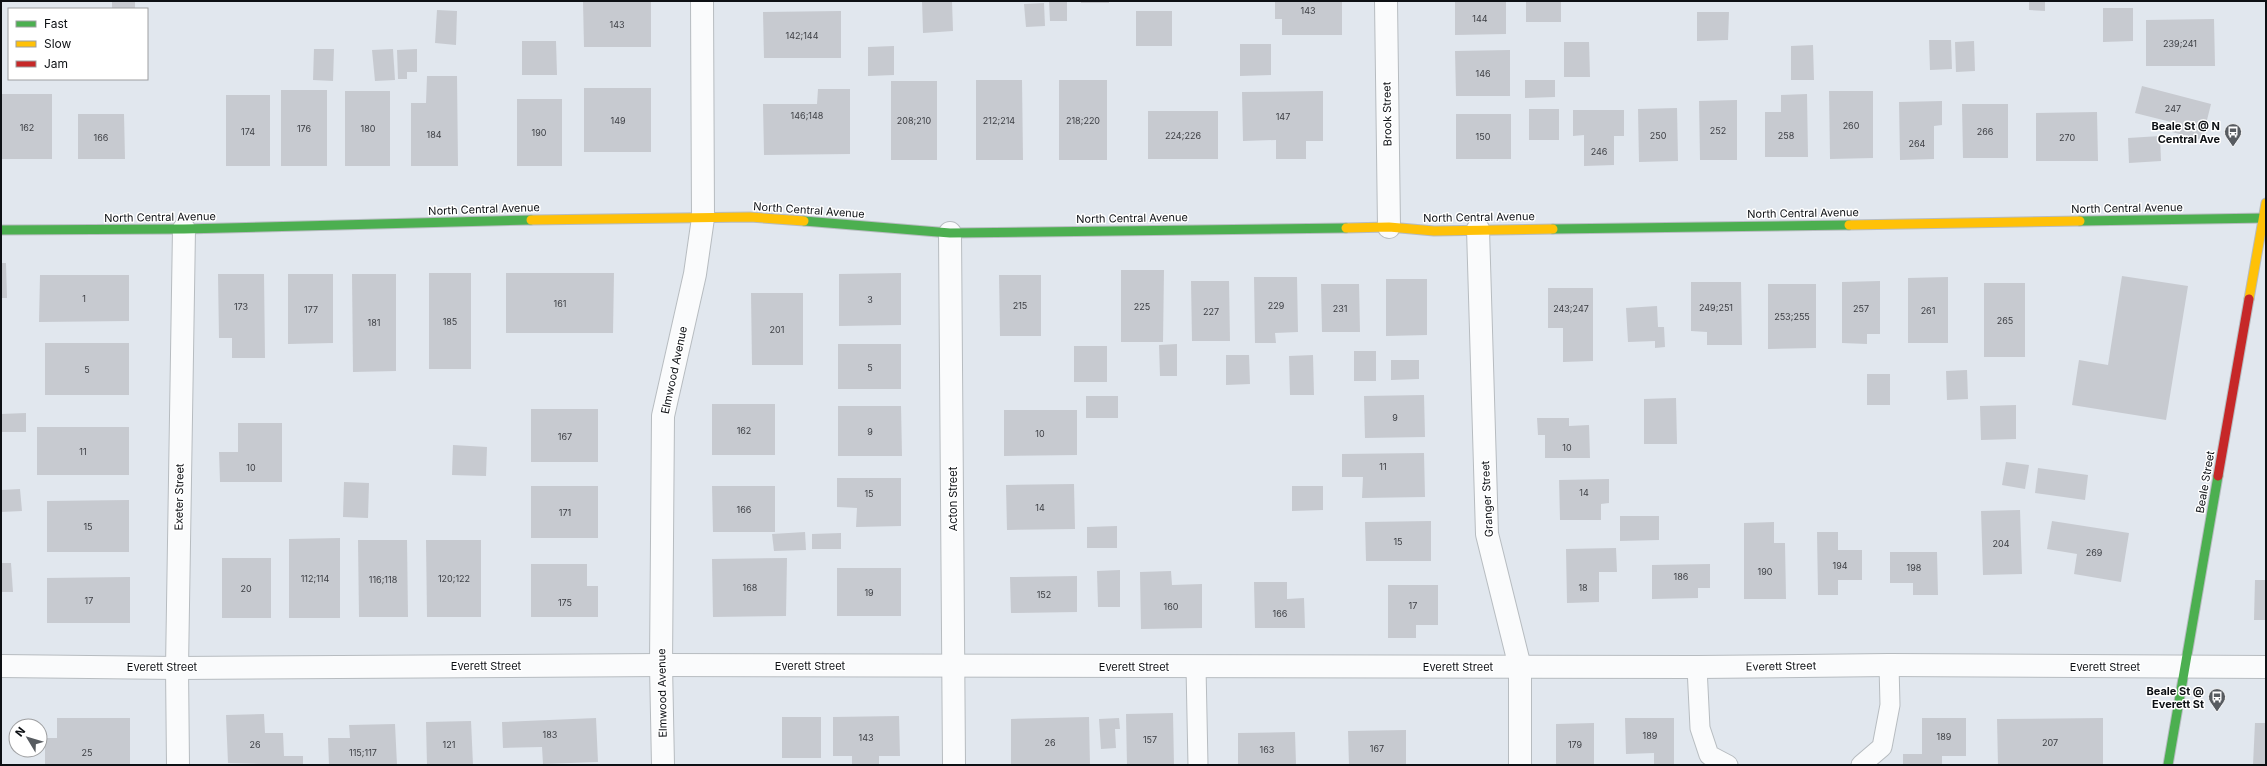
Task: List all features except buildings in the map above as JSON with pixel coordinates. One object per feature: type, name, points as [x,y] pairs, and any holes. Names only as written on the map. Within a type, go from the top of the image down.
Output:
[{"type":"street","name":"Elmwood Avenue","points":[[663,765],[661,665],[663,416],[695,274],[703,218],[702,1]]},
{"type":"street","name":"Brook Street","points":[[1386,1],[1389,227]]},
{"type":"street","name":"Beale Street","points":[[2168,765],[2265,218],[2266,202]]},
{"type":"street","name":"North Central Avenue","points":[[1,230],[184,229],[634,217],[750,218],[950,232],[1389,227],[1434,231],[1478,229],[2265,218]]},
{"type":"street","name":"Exeter Street","points":[[178,765],[177,668],[184,229]]},
{"type":"street","name":"Granger Street","points":[[1478,229],[1487,534],[1520,668],[1520,765]]},
{"type":"street","name":"Acton Street","points":[[950,232],[954,765]]},
{"type":"street","name":"Everett Street","points":[[1,666],[177,668],[661,665],[1520,668],[1697,668],[1889,665],[2266,667]]},
{"type":"lane","points":[[1861,765],[1882,747],[1890,705],[1889,665]]},
{"type":"lane","points":[[1196,667],[1198,765]]},
{"type":"lane","points":[[1697,668],[1700,728],[1709,755],[1728,765]]},
{"type":"traffic: fast","points":[[2080,221],[2266,218]]},
{"type":"traffic: fast","points":[[1,230],[184,229],[531,220]]},
{"type":"traffic: fast","points":[[804,221],[950,233],[1346,228]]},
{"type":"traffic: fast","points":[[1553,229],[1849,225]]},
{"type":"traffic: fast","points":[[2168,765],[2218,476]]},
{"type":"traffic: slow","points":[[2249,299],[2266,203]]},
{"type":"traffic: slow","points":[[531,220],[750,217],[804,221]]},
{"type":"traffic: slow","points":[[1849,225],[2080,221]]},
{"type":"traffic: slow","points":[[1346,228],[1389,227],[1434,231],[1553,229]]},
{"type":"traffic: jam","points":[[2218,476],[2249,299]]},
{"type":"place","name":"Beale St @ N Central Ave","points":[[2233,147]]},
{"type":"place","name":"Beale St @ Everett St","points":[[2217,712]]}]
